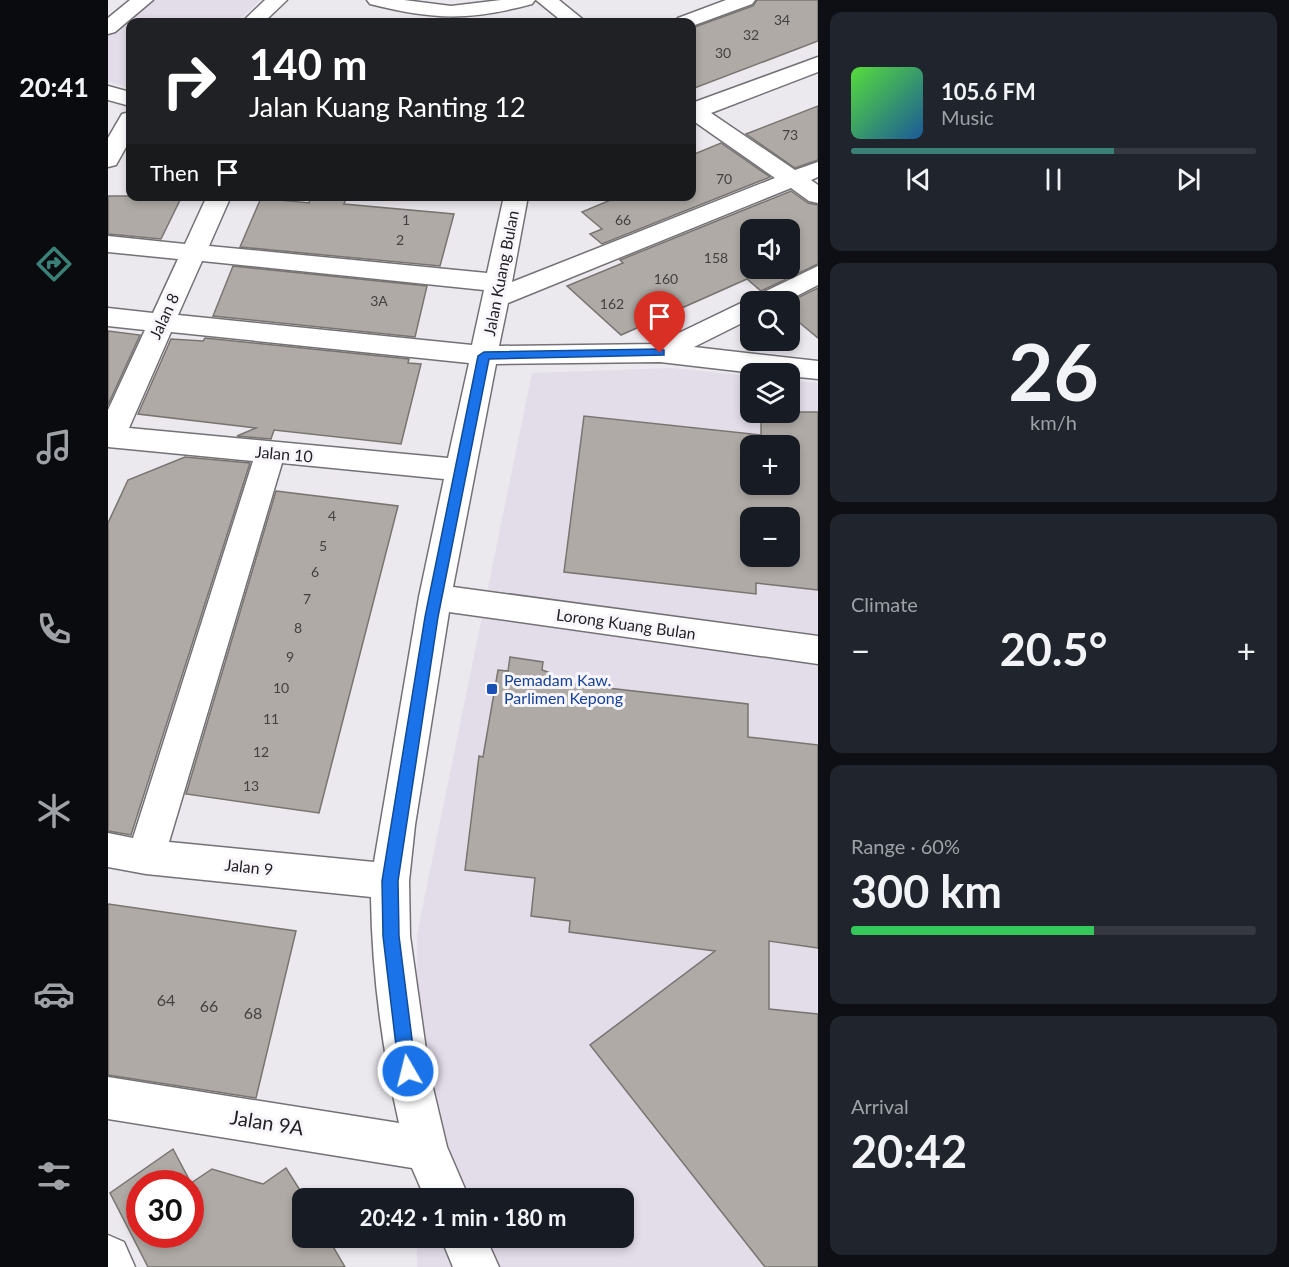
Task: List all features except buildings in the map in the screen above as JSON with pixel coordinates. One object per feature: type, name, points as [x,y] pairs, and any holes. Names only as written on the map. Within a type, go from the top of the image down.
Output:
[{"type":"street","points":[[108,28],[143,0]]},
{"type":"street","points":[[257,18],[277,0]]},
{"type":"street","points":[[378,0],[470,13],[525,0]]},
{"type":"street","points":[[546,0],[571,18]]},
{"type":"street","points":[[696,18],[745,0]]},
{"type":"street","points":[[696,110],[818,64]]},
{"type":"street","points":[[108,93],[126,98]]},
{"type":"street","points":[[696,114],[818,196]]},
{"type":"street","points":[[108,160],[126,126]]},
{"type":"street","points":[[108,244],[194,252],[498,290],[818,169]]},
{"type":"street","name":"Jalan 8","points":[[109,436],[217,201]]},
{"type":"street","name":"Jalan Kuang Bulan","points":[[443,1188],[426,1149],[406,1059],[391,936],[390,881],[397,825],[435,597],[515,201]]},
{"type":"street","points":[[785,291],[818,274]]},
{"type":"street","points":[[660,353],[740,313]]},
{"type":"street","points":[[108,317],[484,356],[660,353],[818,370]]},
{"type":"street","name":"Jalan 10","points":[[109,436],[460,470]]},
{"type":"street","points":[[146,857],[270,453]]},
{"type":"street","name":"Lorong Kuang Bulan","points":[[435,597],[818,650]]},
{"type":"street","name":"Jalan 9","points":[[108,850],[146,857],[390,881]]},
{"type":"street","name":"Jalan 9A","points":[[108,1098],[426,1149]]},
{"type":"street","points":[[467,1248],[476,1267]]},
{"type":"street","points":[[108,1258],[112,1267]]},
{"type":"shaded area","points":[[149,0],[261,0],[241,18],[127,18]]},
{"type":"shaded area","points":[[126,19],[126,87],[108,82],[108,33]]},
{"type":"shaded area","points":[[672,368],[740,375],[740,423],[800,423],[800,381],[818,383],[818,1267],[417,1267],[417,1248],[634,1248],[634,1188],[417,1188],[417,934],[532,373]]},
{"type":"place","name":"Pemadam Kaw. Parlimen Kepong","points":[[492,689]]},
{"type":"route","points":[[408,1071],[391,936],[390,881],[431,617],[484,356],[660,353]]}]
